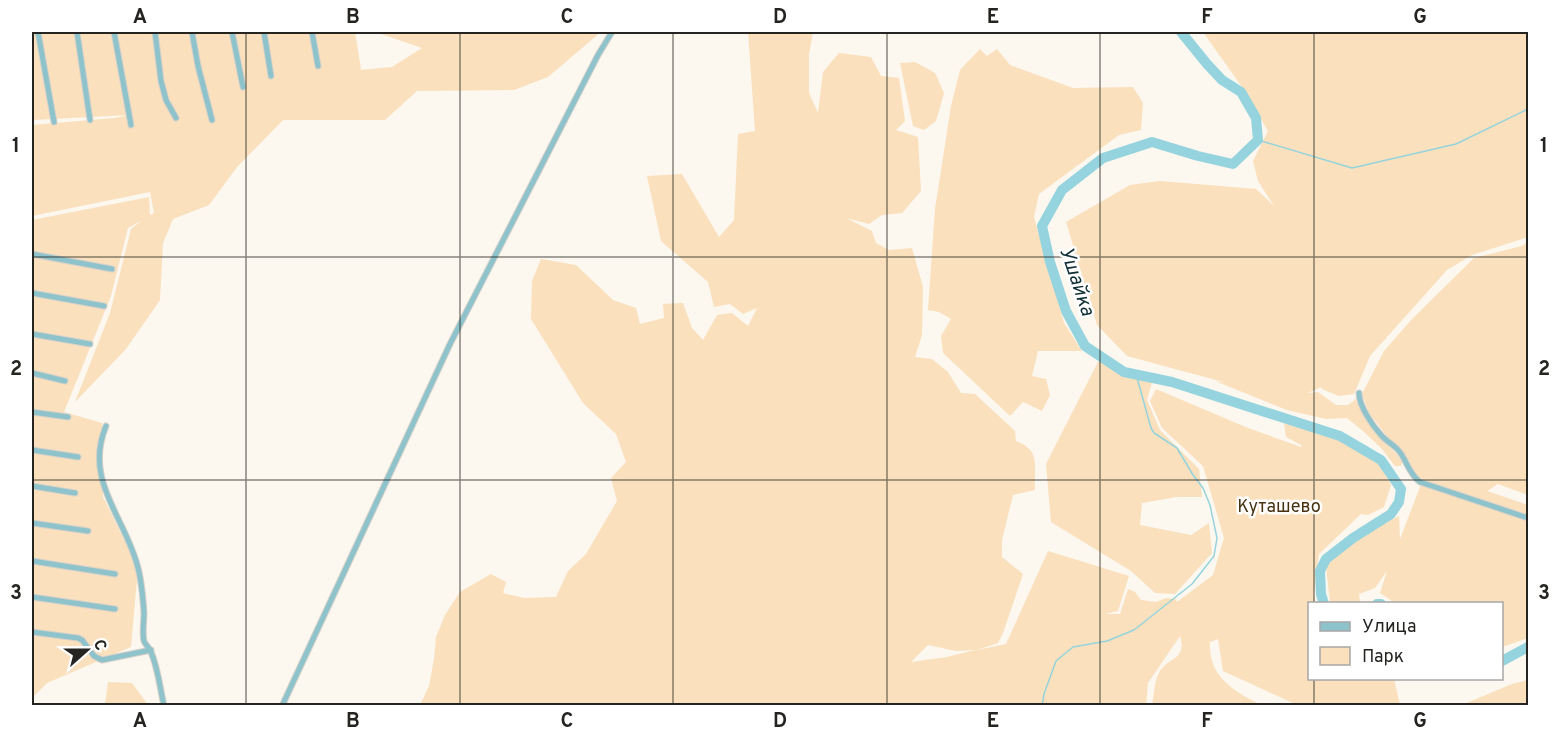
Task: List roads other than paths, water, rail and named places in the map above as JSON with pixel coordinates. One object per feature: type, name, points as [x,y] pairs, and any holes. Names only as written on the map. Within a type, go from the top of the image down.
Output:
[{"type":"street","points":[[38,32],[54,122]]},
{"type":"street","points":[[77,32],[90,120]]},
{"type":"street","points":[[114,32],[130,125]]},
{"type":"street","points":[[155,32],[160,81],[176,118]]},
{"type":"street","points":[[192,32],[212,120]]},
{"type":"street","points":[[232,32],[243,87]]},
{"type":"street","points":[[264,32],[271,76]]},
{"type":"street","points":[[312,32],[318,66]]},
{"type":"street","points":[[282,705],[450,344],[598,55],[612,32]]},
{"type":"street","points":[[32,254],[112,269]]},
{"type":"street","points":[[32,293],[104,306]]},
{"type":"street","points":[[32,334],[90,344]]},
{"type":"street","points":[[32,373],[65,381]]},
{"type":"street","points":[[1359,393],[1359,402],[1379,434],[1400,452],[1415,478],[1420,482],[1528,518]]},
{"type":"street","points":[[32,412],[68,417]]},
{"type":"street","points":[[106,426],[101,437],[98,455],[100,474],[107,495],[136,558],[144,612],[144,642],[151,651],[164,705]]},
{"type":"street","points":[[32,450],[78,457]]},
{"type":"street","points":[[32,486],[75,493]]},
{"type":"street","points":[[32,523],[88,531]]},
{"type":"street","points":[[32,561],[115,574]]},
{"type":"street","points":[[32,597],[116,609]]},
{"type":"street","points":[[32,632],[78,638],[93,656],[102,660],[151,651]]},
{"type":"waterway","name":"Ушайка","points":[[1181,32],[1222,80],[1241,92],[1256,118],[1258,140],[1233,164],[1152,142],[1103,158],[1062,190],[1042,226],[1050,262],[1066,311],[1085,346],[1124,372],[1172,382],[1340,436],[1381,460],[1401,489],[1399,502],[1391,514],[1353,538],[1326,559],[1320,571],[1323,602]]},
{"type":"waterway","points":[[1258,140],[1352,168],[1456,144],[1528,109]]},
{"type":"waterway","points":[[1042,706],[1056,661],[1073,647],[1107,641],[1134,630],[1192,584],[1214,556],[1217,538],[1210,505],[1203,488],[1177,448],[1154,433],[1151,428],[1136,374]]},
{"type":"waterway","name":"Ушайка","points":[[1503,660],[1528,647]]},
{"type":"park label","name":"Куташево","points":[[1279,506]]}]
